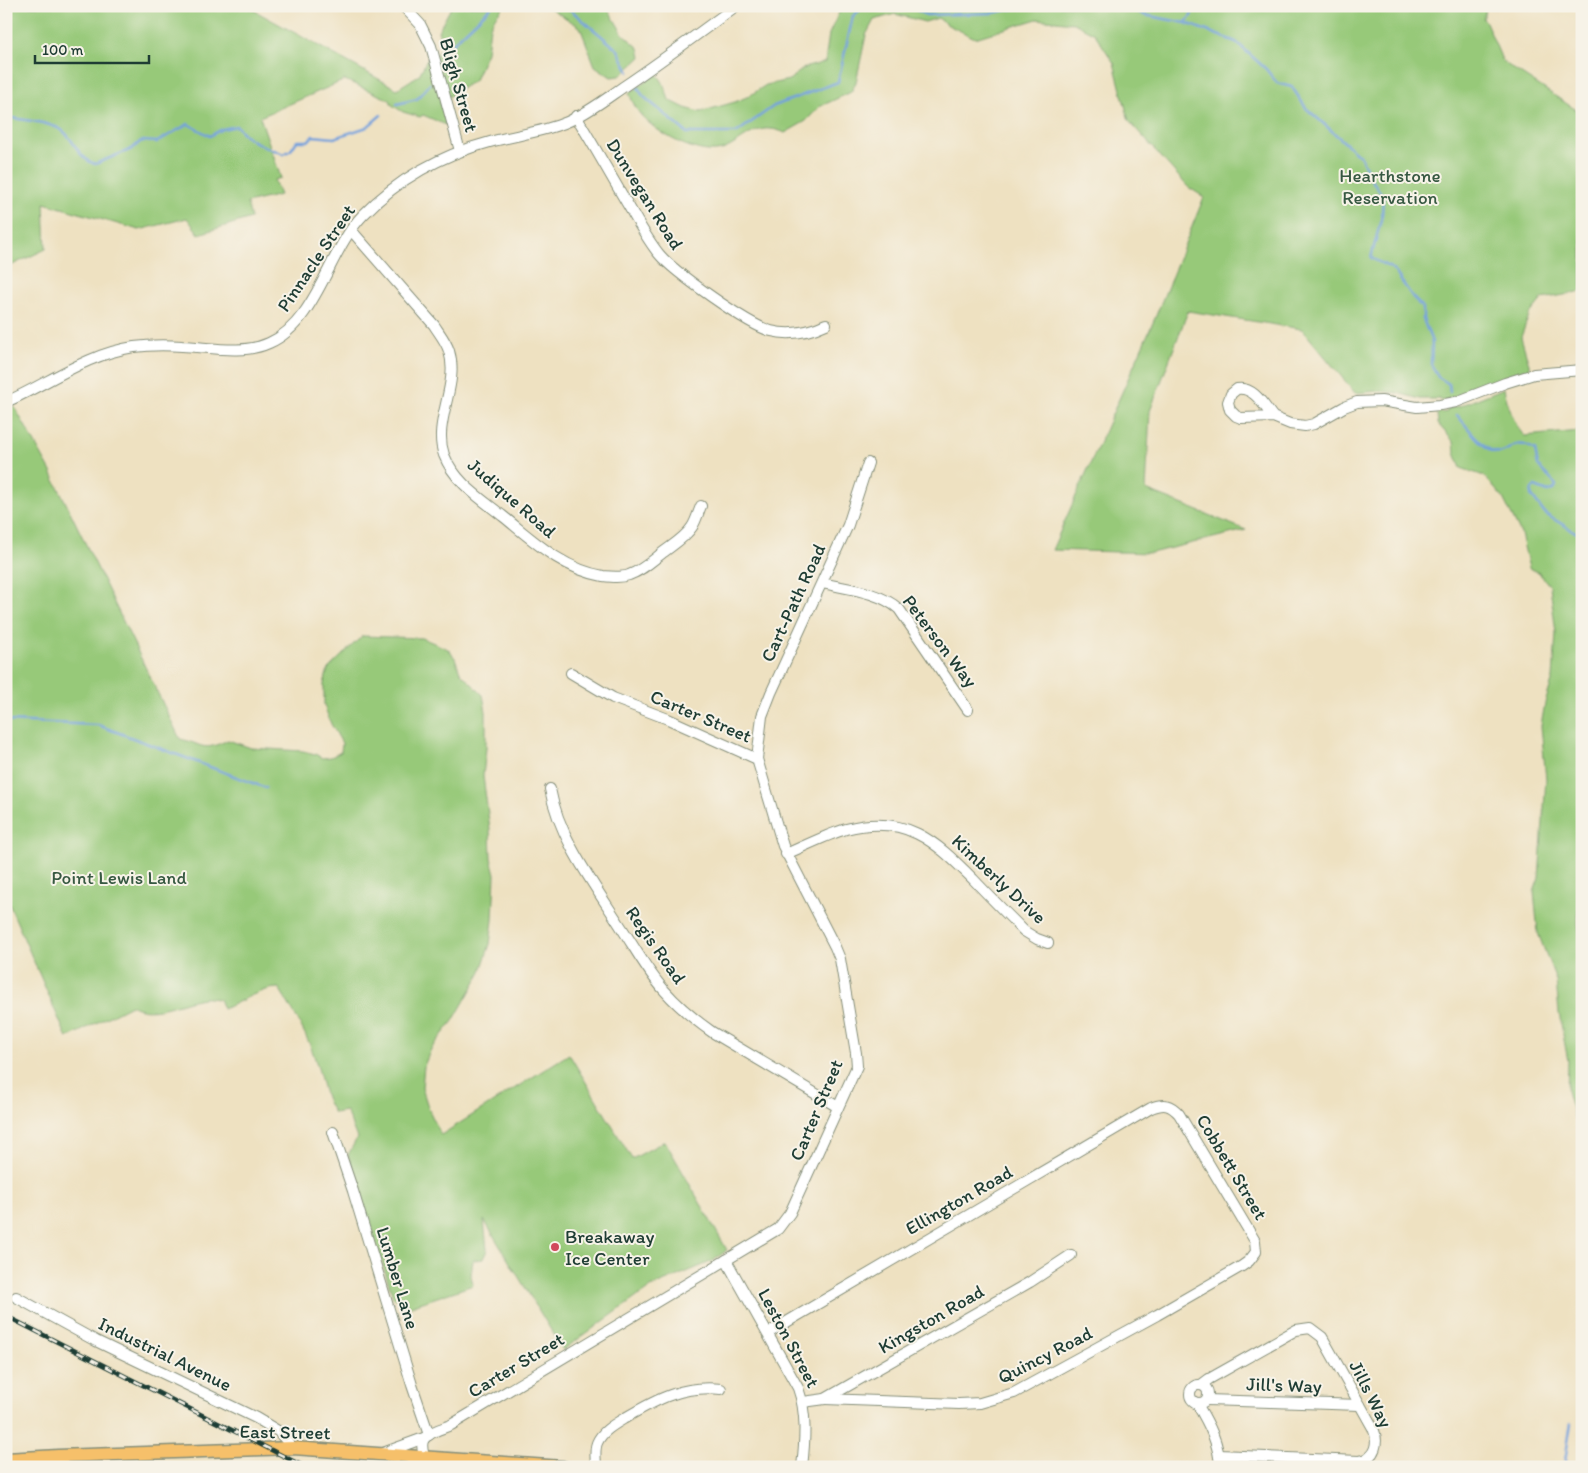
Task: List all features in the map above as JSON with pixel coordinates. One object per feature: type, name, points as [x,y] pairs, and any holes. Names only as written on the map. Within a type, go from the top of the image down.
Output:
[{"type":"main road","name":"East Street","points":[[6,1459],[57,1461],[293,1448],[563,1467]]},
{"type":"street","name":"Bligh Street","points":[[404,6],[420,24],[431,46],[460,151]]},
{"type":"street","name":"Pinnacle Street","points":[[6,402],[85,362],[127,348],[170,345],[243,349],[268,343],[288,330],[306,310],[351,230],[363,215],[395,187],[416,172],[450,154],[567,122],[602,102],[640,76],[736,6]]},
{"type":"street","name":"Dunvegan Road","points":[[576,116],[648,238],[659,254],[673,268],[736,313],[761,328],[770,331],[803,333],[826,324]]},
{"type":"street","name":"Judique Road","points":[[351,230],[434,325],[449,352],[451,367],[450,383],[441,436],[444,454],[453,473],[466,486],[547,552],[572,566],[593,574],[620,577],[630,575],[646,566],[688,533],[701,506]]},
{"type":"street","points":[[1273,418],[1295,425],[1310,425],[1357,402],[1388,401],[1417,407],[1440,405],[1456,402],[1504,383],[1534,374],[1582,370]]},
{"type":"street","name":"Cart-Path Road","points":[[757,759],[762,716],[848,525],[868,462]]},
{"type":"street","name":"Peterson Way","points":[[822,583],[890,601],[899,609],[968,710]]},
{"type":"street","name":"Carter Street","points":[[378,1454],[451,1425],[778,1229],[787,1219],[855,1073],[857,1062],[840,959],[786,854],[757,759],[668,719],[613,698],[571,673]]},
{"type":"street","name":"Regis Road","points":[[550,789],[554,807],[573,848],[611,912],[664,989],[695,1020],[712,1032],[838,1108]]},
{"type":"street","name":"Kimberly Drive","points":[[786,854],[846,829],[887,825],[908,829],[946,851],[1024,931],[1048,943]]},
{"type":"street","name":"Ellington Road","points":[[768,1332],[1151,1108],[1158,1105],[1169,1105]]},
{"type":"street","name":"Cobbett Street","points":[[1169,1105],[1179,1114],[1256,1242],[1256,1252]]},
{"type":"street","name":"Lumber Lane","points":[[333,1132],[353,1191],[427,1436]]},
{"type":"street","name":"Quincy Road","points":[[826,1399],[959,1404],[980,1404],[998,1399],[1014,1393],[1157,1315],[1242,1266],[1256,1252]]},
{"type":"street","name":"Kingston Road","points":[[803,1402],[826,1399],[1030,1282],[1071,1255]]},
{"type":"street","name":"Leston Street","points":[[726,1260],[794,1377],[803,1402],[805,1443],[802,1467]]},
{"type":"street","name":"Industrial Avenue","points":[[16,1297],[96,1340],[256,1418],[278,1431],[293,1448]]},
{"type":"street","name":"Jills Way","points":[[1201,1385],[1296,1330],[1310,1328],[1322,1337],[1373,1428],[1376,1438],[1372,1454],[1364,1460],[1219,1456]]},
{"type":"street","points":[[1202,1402],[1191,1398],[1190,1393],[1195,1386],[1201,1385],[1208,1391],[1202,1402],[1214,1435],[1220,1467]]},
{"type":"street","points":[[596,1467],[596,1445],[606,1430],[615,1424],[664,1396],[705,1387],[721,1389]]},
{"type":"street","name":"Jill's Way","points":[[1202,1402],[1360,1405]]},
{"type":"street","points":[[424,1457],[422,1442],[427,1436]]},
{"type":"green space","points":[[6,6],[246,6],[397,89],[419,75],[428,58],[430,64],[443,45],[438,31],[452,6],[504,6],[490,27],[487,52],[475,80],[440,102],[446,125],[423,115],[420,117],[403,112],[392,105],[390,100],[345,80],[260,117],[281,178],[274,180],[280,195],[247,203],[251,218],[199,234],[187,218],[139,230],[44,203],[46,249],[6,268]]},
{"type":"green space","points":[[547,6],[606,6],[623,34],[639,48],[641,57],[620,76],[611,77],[595,66],[580,27]]},
{"type":"green space","name":"Hearthstone Reservation","points":[[842,6],[1487,6],[1483,19],[1503,62],[1582,112],[1582,291],[1542,299],[1529,315],[1521,337],[1530,368],[1525,373],[1443,401],[1439,399],[1420,399],[1398,393],[1379,391],[1355,393],[1302,329],[1188,311],[1150,411],[1146,490],[1246,530],[1151,553],[1052,550],[1155,318],[1204,197],[1188,187],[1129,121],[1114,63],[1095,34],[1074,23],[1037,19],[975,38],[938,18],[925,22],[895,14],[874,20],[866,35],[856,82],[851,92],[819,107],[806,121],[785,133],[772,129],[758,130],[725,149],[715,151],[691,147],[667,136],[638,112],[632,101],[629,93],[656,74],[663,82],[669,100],[685,108],[700,112],[735,102],[766,85],[789,80],[804,68],[825,62],[829,34]]},
{"type":"green space","points":[[1504,388],[1511,414],[1524,436],[1580,431],[1579,462],[1582,463],[1582,910],[1578,910],[1578,925],[1582,949],[1582,1133],[1577,1126],[1567,1091],[1568,1061],[1559,1013],[1556,980],[1538,933],[1534,892],[1539,878],[1546,779],[1541,726],[1545,703],[1553,678],[1556,633],[1550,586],[1539,573],[1529,568],[1521,534],[1503,498],[1484,476],[1461,468],[1455,453],[1454,442],[1438,424],[1437,413],[1447,412],[1448,408],[1460,406]]},
{"type":"green space","name":"Point Lewis Land","points":[[14,406],[50,470],[180,739],[207,747],[228,740],[251,748],[303,751],[322,758],[331,757],[341,752],[342,743],[331,724],[324,705],[324,684],[328,669],[362,636],[422,638],[448,649],[455,658],[460,672],[483,695],[486,712],[486,748],[483,776],[490,829],[491,858],[495,874],[490,944],[480,974],[453,1021],[431,1049],[424,1066],[422,1088],[429,1110],[441,1135],[569,1054],[632,1159],[665,1141],[727,1250],[713,1261],[651,1287],[563,1350],[484,1220],[487,1250],[483,1259],[473,1260],[471,1275],[473,1285],[408,1307],[393,1297],[348,1155],[357,1138],[346,1111],[334,1113],[330,1107],[310,1045],[301,1025],[279,988],[265,990],[223,1009],[219,999],[207,998],[166,1008],[148,1010],[139,1009],[131,1005],[67,1038],[6,897],[6,409]]},
{"type":"waterway","points":[[450,46],[492,6]]},
{"type":"waterway","points":[[566,6],[618,50],[629,72]]},
{"type":"waterway","points":[[637,86],[643,96],[687,133],[736,133],[774,106],[838,82],[853,16],[864,6]]},
{"type":"waterway","points":[[910,6],[926,15],[993,13],[1025,6]]},
{"type":"waterway","points":[[1088,6],[1132,8],[1144,15],[1186,23],[1236,42],[1266,69],[1277,83],[1292,87],[1306,108],[1361,157],[1371,179],[1383,196],[1382,216],[1371,258],[1393,269],[1414,299],[1423,308],[1423,319],[1432,342],[1431,364],[1438,377],[1449,384],[1450,392]]},
{"type":"waterway","points":[[1186,22],[1191,16],[1193,9],[1191,6]]},
{"type":"waterway","points":[[397,104],[417,99],[430,84]]},
{"type":"waterway","points":[[6,117],[44,123],[58,128],[67,135],[85,158],[95,164],[132,149],[141,141],[157,142],[188,124],[210,136],[222,129],[237,126],[241,132],[252,140],[284,154],[291,150],[297,141],[308,141],[313,136],[334,138],[367,127],[381,115]]},
{"type":"waterway","points":[[1457,415],[1478,440],[1492,451],[1503,452],[1515,445],[1527,446],[1535,450],[1538,466],[1556,485],[1555,489],[1548,492],[1535,487],[1532,489],[1531,495],[1545,514],[1582,536]]},
{"type":"waterway","points":[[6,721],[98,725],[266,788]]},
{"type":"waterway","points":[[1564,1467],[1571,1423]]},
{"type":"railway","points":[[6,1316],[305,1467]]},
{"type":"place","name":"Breakaway Ice Center","points":[[555,1247]]}]
